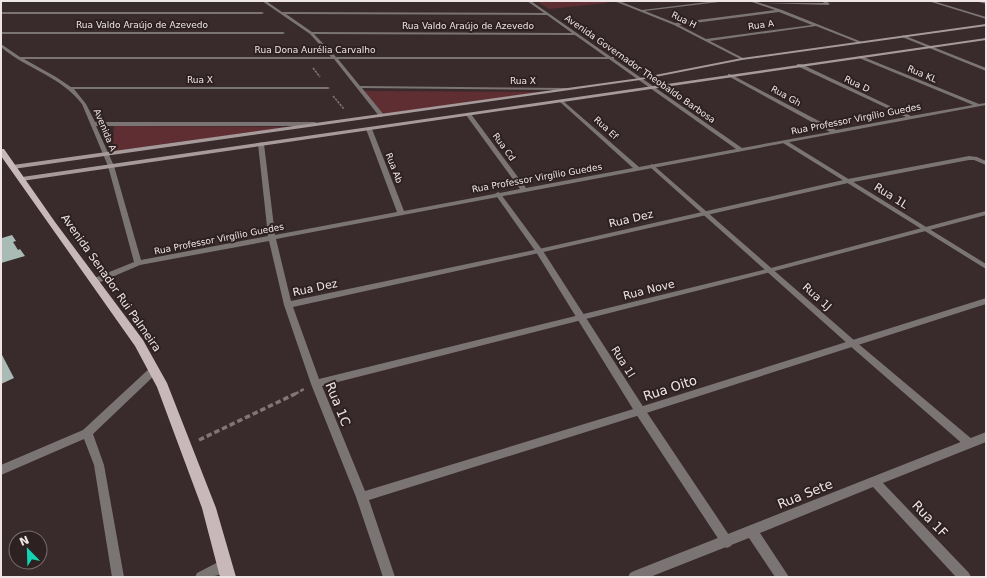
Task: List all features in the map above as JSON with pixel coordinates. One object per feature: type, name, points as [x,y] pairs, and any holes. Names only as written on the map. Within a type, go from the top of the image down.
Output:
[{"type":"main road","name":"Avenida Senador Rui Palmeira","points":[[1,151],[139,343],[163,386],[209,508],[226,571]]},
{"type":"street","points":[[264,1],[311,33],[382,115]]},
{"type":"street","name":"Avenida Governador Theobaldo Barbosa","points":[[529,1],[613,58],[652,88],[741,150]]},
{"type":"street","name":"Rua H","points":[[616,1],[676,24],[742,59]]},
{"type":"street","points":[[641,10],[725,1]]},
{"type":"street","points":[[751,1],[781,11],[860,42]]},
{"type":"street","points":[[767,1],[773,4]]},
{"type":"street","points":[[759,3],[828,4],[824,1]]},
{"type":"street","points":[[930,1],[986,18]]},
{"type":"street","points":[[980,1],[986,3]]},
{"type":"street","points":[[676,24],[781,11]]},
{"type":"street","points":[[1,13],[262,14]]},
{"type":"street","points":[[282,13],[548,14]]},
{"type":"street","name":"Rua A","points":[[706,40],[818,25]]},
{"type":"street","points":[[13,167],[640,79],[742,59],[986,25]]},
{"type":"street","name":"Rua Valdo Araújo de Azevedo","points":[[1,34],[283,33]]},
{"type":"street","name":"Rua Valdo Araújo de Azevedo","points":[[311,33],[577,34]]},
{"type":"street","points":[[903,36],[986,70]]},
{"type":"street","points":[[22,179],[652,88],[860,56],[986,39]]},
{"type":"street","name":"Avenida A","points":[[1,45],[18,58],[71,88],[79,96],[84,104],[111,166],[138,263]]},
{"type":"street","name":"Rua KL","points":[[860,56],[977,105]]},
{"type":"street","name":"Rua Dona Aurélia Carvalho","points":[[18,58],[613,58]]},
{"type":"street","name":"Rua D","points":[[799,65],[909,118]]},
{"type":"street","name":"Rua Gh","points":[[730,75],[835,132]]},
{"type":"street","name":"Rua X","points":[[358,87],[567,89]]},
{"type":"street","name":"Rua X","points":[[71,88],[328,88]]},
{"type":"street","name":"Rua Ef","points":[[562,101],[637,169]]},
{"type":"street","name":"Rua Professor Virgílio Guedes","points":[[95,281],[138,263],[498,194],[986,104]]},
{"type":"street","name":"Rua Cd","points":[[469,114],[524,190]]},
{"type":"street","points":[[92,124],[316,124]]},
{"type":"street","name":"Rua Ab","points":[[369,129],[401,213]]},
{"type":"street","name":"Rua 1L","points":[[785,142],[986,267]]},
{"type":"street","name":"Rua 1C","points":[[261,144],[272,238],[288,305],[316,384],[362,497],[389,577]]},
{"type":"street","name":"Rua Dez","points":[[288,305],[538,251],[848,181],[969,158],[983,161]]},
{"type":"street","name":"Rua 1J","points":[[652,166],[852,343],[969,443]]},
{"type":"street","name":"Rua 1I","points":[[498,194],[538,251],[640,411],[727,542]]},
{"type":"street","name":"Rua Nove","points":[[316,384],[771,270],[986,212]]},
{"type":"street","name":"Rua Oito","points":[[362,497],[640,411],[986,301]]},
{"type":"street","points":[[1,470],[87,433],[154,370]]},
{"type":"street","points":[[87,433],[99,465],[118,577]]},
{"type":"street","name":"Rua Sete","points":[[634,577],[727,542],[874,481],[986,437]]},
{"type":"street","name":"Rua 1F","points":[[874,481],[966,577]]},
{"type":"street","points":[[751,532],[783,577]]},
{"type":"street","points":[[201,577],[226,571]]},
{"type":"path","points":[[186,446],[316,384]]},
{"type":"shaded area","points":[[536,1],[603,1],[607,3],[549,9]]},
{"type":"shaded area","points":[[363,91],[543,92],[382,114]]},
{"type":"shaded area","points":[[114,126],[290,127],[113,151]]},
{"type":"building","points":[[12,235],[16,241],[13,242],[18,250],[20,249],[25,256],[1,263],[1,240],[2,238]]},
{"type":"building","points":[[1,353],[14,378],[1,384]]}]
